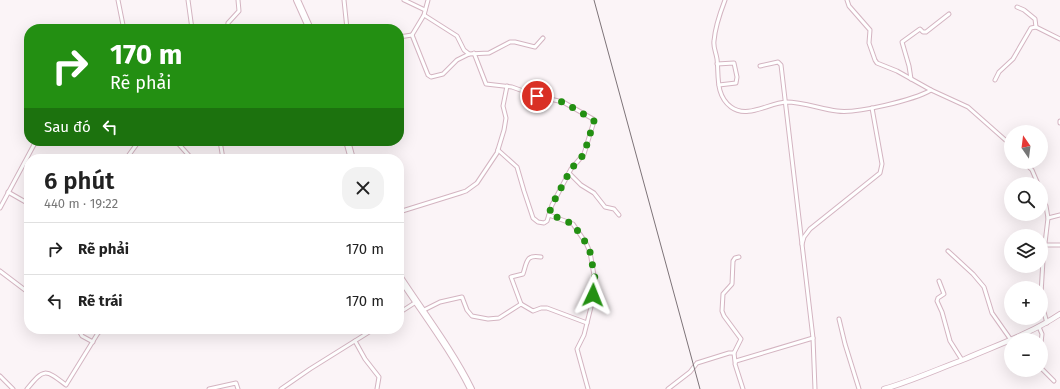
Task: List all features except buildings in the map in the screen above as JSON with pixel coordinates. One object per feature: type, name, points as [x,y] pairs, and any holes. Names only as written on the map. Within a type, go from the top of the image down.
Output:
[{"type":"highway","points":[[296,0],[308,24]]},
{"type":"highway","points":[[404,284],[471,389]]},
{"type":"main road","points":[[1048,322],[1060,314]]},
{"type":"main road","points":[[1026,333],[1043,325]]},
{"type":"main road","points":[[884,389],[898,387],[1004,343]]},
{"type":"street","points":[[118,0],[123,24]]},
{"type":"street","points":[[188,0],[191,24]]},
{"type":"street","points":[[228,24],[239,12],[238,0]]},
{"type":"street","points":[[344,0],[346,24]]},
{"type":"street","points":[[404,0],[425,10]]},
{"type":"street","points":[[412,35],[424,15],[428,0]]},
{"type":"street","points":[[725,0],[713,43],[719,85],[725,101],[730,107],[737,110],[754,110],[785,102],[838,112],[872,108],[931,90]]},
{"type":"street","points":[[847,0],[850,6],[870,30],[870,43],[877,63],[897,71],[931,90],[968,107],[1004,139]]},
{"type":"street","points":[[1017,7],[1024,10],[1035,19],[1036,27]]},
{"type":"street","points":[[910,79],[910,66],[902,42],[920,29],[923,32],[926,32],[949,14]]},
{"type":"street","points":[[424,15],[458,36],[464,50],[468,54]]},
{"type":"street","points":[[995,80],[999,72],[1013,59],[1031,28],[1036,27],[1060,39]]},
{"type":"street","points":[[404,36],[412,35]]},
{"type":"street","points":[[412,35],[429,76],[442,74],[457,60],[468,54],[490,53],[510,42],[535,47],[543,38]]},
{"type":"street","points":[[474,54],[486,84],[517,88],[537,96],[563,102],[592,119],[594,123],[584,154],[569,173],[552,205],[547,221],[541,223],[535,220],[517,167],[498,150]]},
{"type":"street","points":[[760,66],[778,62],[780,63],[813,338],[815,389]]},
{"type":"street","points":[[717,64],[734,63],[737,77],[736,83],[719,85]]},
{"type":"street","points":[[404,210],[460,193],[472,187],[481,178],[498,150],[506,118],[503,106],[507,86]]},
{"type":"street","points":[[802,246],[804,237],[810,229],[880,172],[882,164],[872,108]]},
{"type":"street","points":[[180,146],[188,154]]},
{"type":"street","points":[[0,208],[24,163]]},
{"type":"street","points":[[569,173],[581,185],[594,194],[605,207],[614,209],[619,215]]},
{"type":"street","points":[[8,192],[24,201]]},
{"type":"street","points":[[549,214],[573,224],[588,247],[596,284],[583,338],[577,349],[588,389]]},
{"type":"street","points":[[1048,218],[1060,215]]},
{"type":"street","points":[[1048,245],[1060,245]]},
{"type":"street","points":[[948,251],[973,274],[984,287],[992,312],[1006,333]]},
{"type":"street","points":[[541,257],[530,257],[527,261],[523,274],[511,277],[521,304],[533,311],[541,308],[547,308],[587,323]]},
{"type":"street","points":[[739,257],[735,258],[733,261],[732,284],[722,296],[723,314],[741,339],[734,353],[736,368],[743,389]]},
{"type":"street","points":[[0,271],[24,289]]},
{"type":"street","points":[[939,281],[944,294],[938,298],[937,301],[942,312],[950,341],[962,360]]},
{"type":"street","points":[[422,311],[440,302],[462,297],[467,310],[472,316],[494,319],[499,318],[521,304]]},
{"type":"street","points":[[404,310],[416,302]]},
{"type":"street","points":[[839,319],[859,389]]},
{"type":"street","points":[[1039,327],[1042,333]]},
{"type":"street","points":[[81,334],[93,342]]},
{"type":"street","points":[[27,389],[39,375],[45,373],[52,374],[66,385],[98,334]]},
{"type":"street","points":[[280,389],[366,334]]},
{"type":"street","points":[[735,362],[813,338]]},
{"type":"street","points":[[355,341],[365,359],[379,377],[377,389]]},
{"type":"street","points":[[668,389],[690,372],[697,363],[729,353],[734,353]]},
{"type":"street","points":[[1048,375],[1054,381]]},
{"type":"street","points":[[0,376],[13,389]]},
{"type":"street","points":[[209,389],[236,383],[238,389]]},
{"type":"railway","points":[[594,0],[700,389]]},
{"type":"route","points":[[537,96],[563,102],[594,121],[584,154],[571,169],[552,205],[549,214],[576,226],[586,243],[590,252],[596,284],[593,295]]}]
